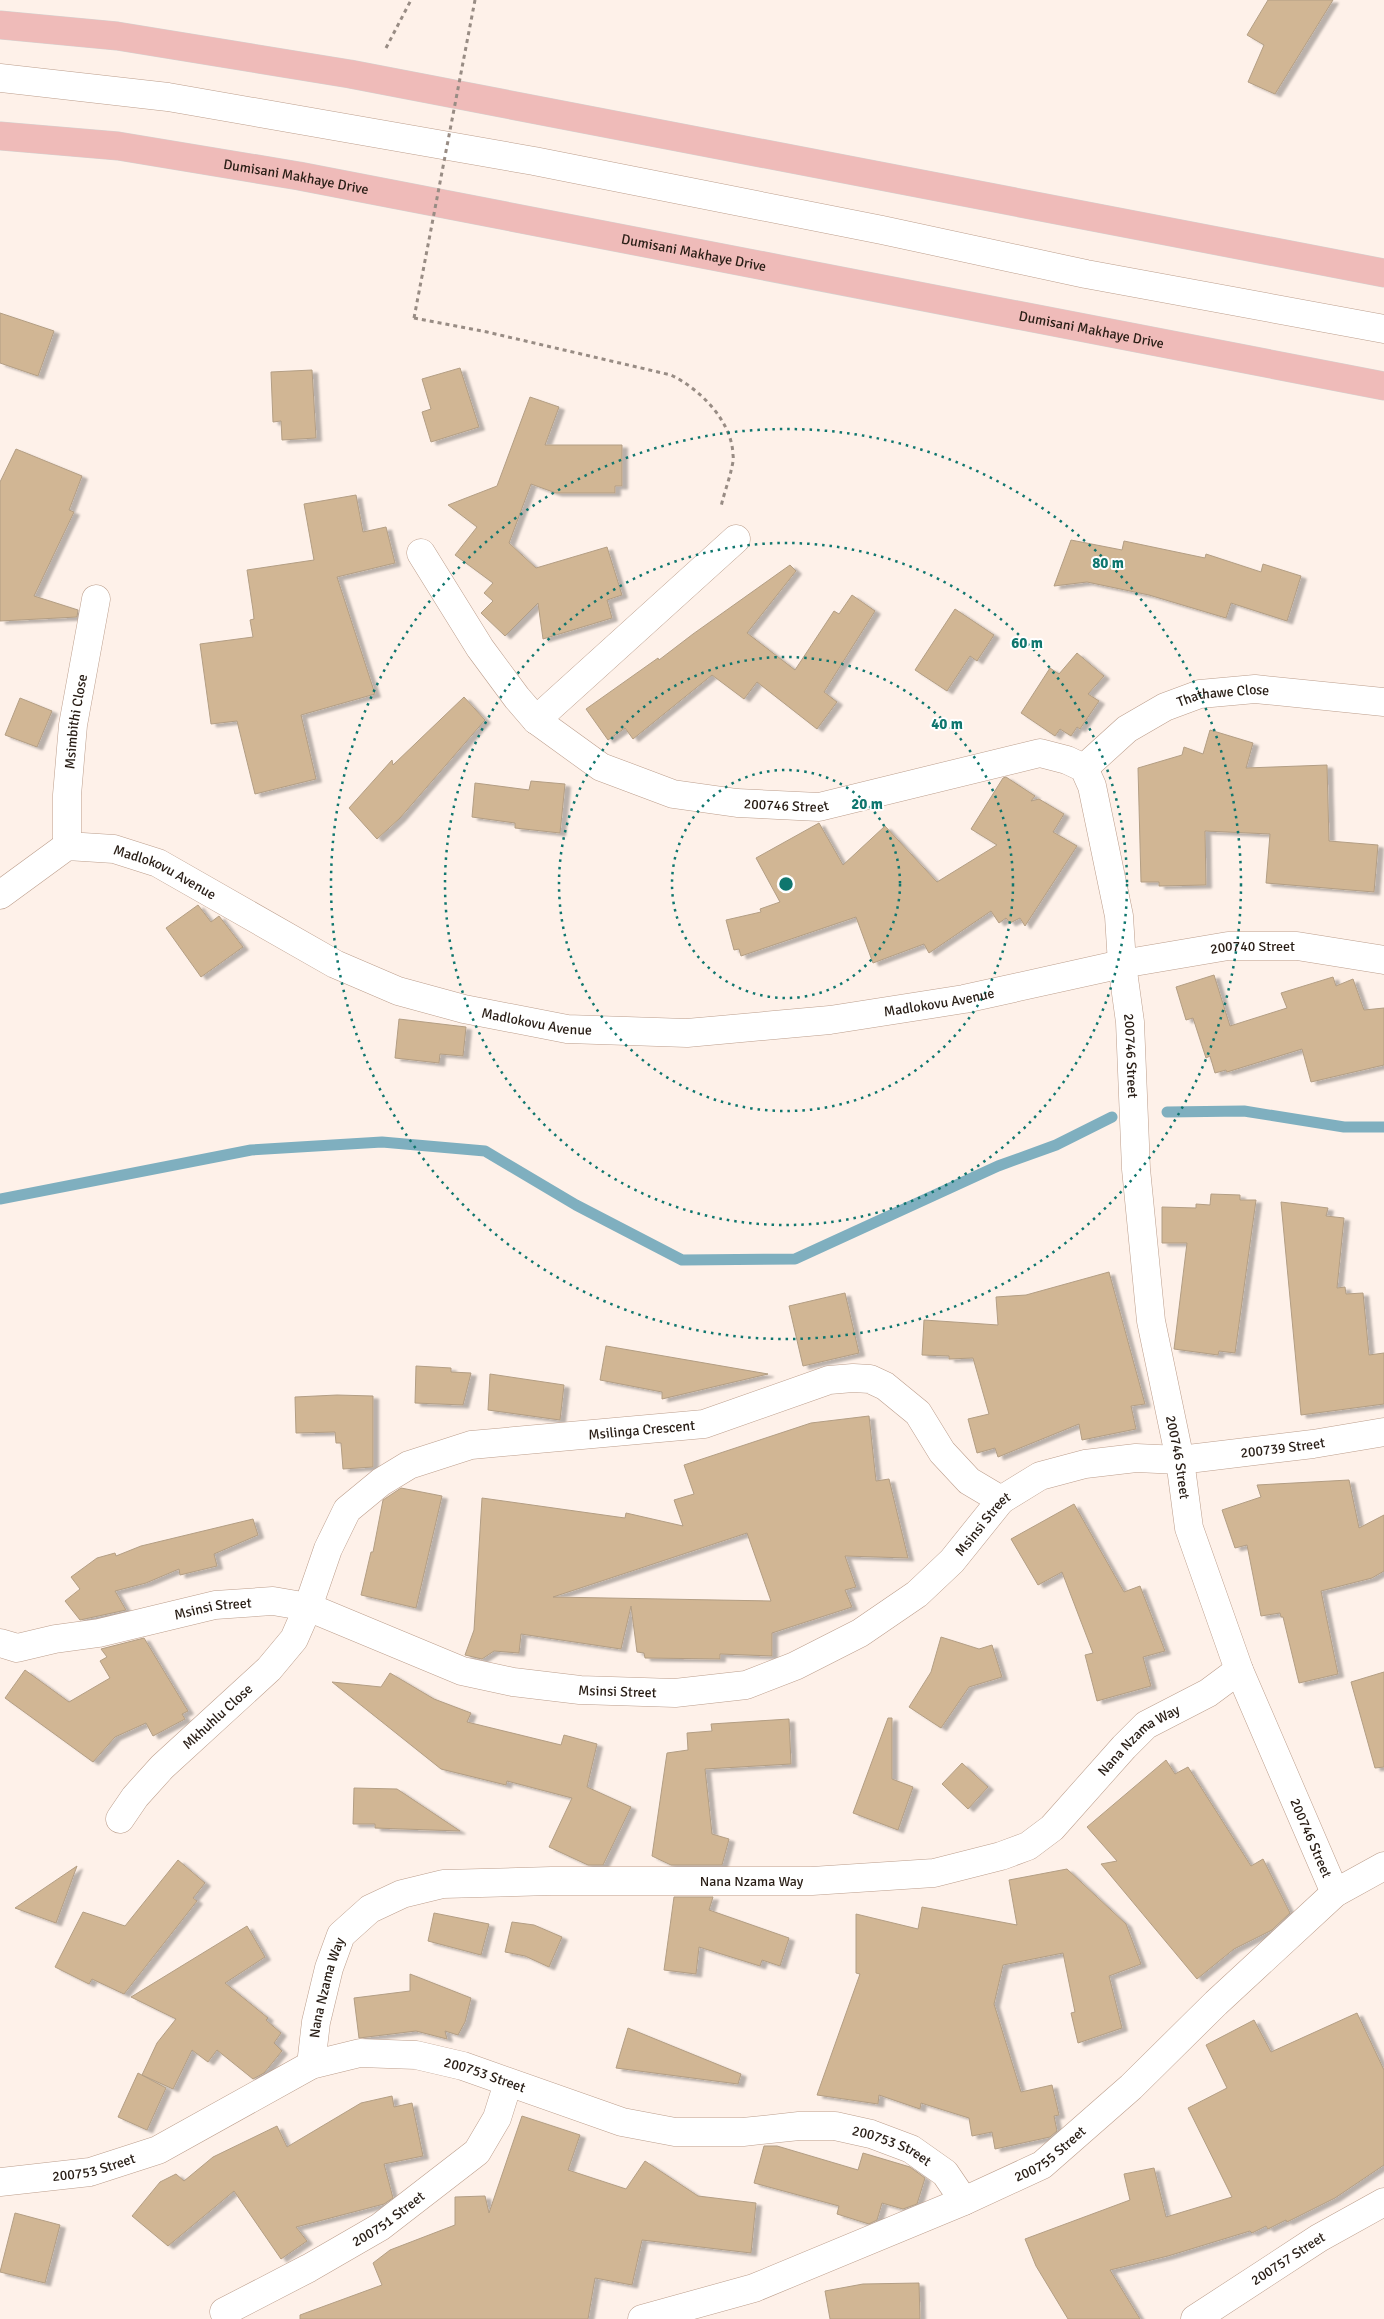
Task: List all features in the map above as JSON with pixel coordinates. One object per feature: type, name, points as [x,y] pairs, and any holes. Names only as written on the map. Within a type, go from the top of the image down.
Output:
[{"type":"main road","points":[[0,25],[117,36],[350,74],[1384,273]]},
{"type":"main road","name":"Dumisani Makhaye Drive","points":[[0,136],[118,146],[299,176],[1384,386]]},
{"type":"street","points":[[0,78],[168,97],[524,160],[882,230],[1086,274],[1384,329]]},
{"type":"street","points":[[536,720],[736,539]]},
{"type":"street","name":"200746 Street","points":[[421,554],[480,648],[536,720],[601,767],[673,794],[737,803],[819,807],[1040,753],[1067,760],[1084,768],[1092,786],[1119,916],[1122,964],[1130,1022],[1136,1169],[1151,1321],[1180,1460],[1190,1528],[1240,1670],[1335,1893]]},
{"type":"street","name":"Msimbithi Close","points":[[67,846],[68,795],[73,725],[96,599]]},
{"type":"street","name":"Thathawe Close","points":[[1084,768],[1127,730],[1165,708],[1200,694],[1255,689],[1384,702]]},
{"type":"street","points":[[0,895],[67,846]]},
{"type":"street","name":"Madlokovu Avenue","points":[[67,846],[114,849],[158,863],[335,964],[398,991],[464,1009],[567,1029],[687,1033],[830,1020],[964,998],[1122,964]]},
{"type":"street","name":"200740 Street","points":[[1122,964],[1228,946],[1297,946],[1384,960]]},
{"type":"street","name":"Msilinga Crescent","points":[[308,1608],[328,1549],[347,1510],[381,1482],[409,1464],[472,1445],[704,1424],[829,1380],[870,1379],[885,1386],[918,1414],[942,1452],[969,1481],[1001,1500]]},
{"type":"street","name":"200739 Street","points":[[1180,1460],[1313,1444],[1384,1432]]},
{"type":"street","name":"Msinsi Street","points":[[0,1643],[17,1648],[55,1638],[100,1633],[215,1605],[273,1601],[308,1608],[462,1671],[513,1682],[580,1690],[675,1694],[746,1685],[795,1666],[860,1633],[917,1594],[952,1562],[1001,1500],[1040,1476],[1085,1464],[1136,1458],[1180,1460]]},
{"type":"street","name":"Mkhuhlu Close","points":[[120,1819],[135,1797],[162,1767],[269,1670],[294,1639],[308,1608]]},
{"type":"street","name":"Nana Nzama Way","points":[[311,2065],[316,2022],[327,1977],[341,1935],[370,1910],[402,1894],[442,1884],[541,1881],[812,1881],[934,1873],[1001,1856],[1028,1846],[1052,1828],[1146,1725],[1208,1693],[1240,1670]]},
{"type":"street","name":"200755 Street","points":[[642,2319],[754,2288],[964,2201],[1042,2165],[1131,2086],[1216,2003],[1335,1893],[1384,1866]]},
{"type":"street","name":"200753 Street","points":[[0,2182],[90,2172],[158,2150],[311,2065],[360,2053],[416,2055],[464,2066],[622,2122],[675,2132],[743,2132],[799,2126],[835,2126],[871,2134],[911,2149],[945,2173],[964,2201]]},
{"type":"street","name":"200751 Street","points":[[224,2312],[309,2268],[380,2227],[477,2152],[497,2118],[508,2083]]},
{"type":"street","name":"200757 Street","points":[[1195,2319],[1319,2238],[1384,2202]]},
{"type":"path","points":[[385,48],[411,0]]},
{"type":"path","points":[[476,0],[414,318],[487,332],[661,373],[682,381],[719,415],[728,430],[733,455],[728,488],[721,504],[722,521],[736,539]]},
{"type":"building","points":[[1268,0],[1333,0],[1275,94],[1248,82],[1264,45],[1247,35]]},
{"type":"building","points":[[0,313],[54,331],[38,376],[0,363]]},
{"type":"building","points":[[460,368],[479,427],[431,442],[422,412],[431,409],[422,379]]},
{"type":"building","points":[[312,370],[316,438],[282,440],[281,421],[273,422],[271,372]]},
{"type":"building","points":[[530,397],[559,407],[545,445],[622,445],[622,486],[615,486],[615,493],[556,493],[531,484],[509,543],[536,568],[607,547],[622,595],[607,600],[612,618],[543,639],[538,603],[505,636],[481,613],[493,601],[484,593],[493,583],[455,555],[477,527],[448,505],[497,486]]},
{"type":"building","points":[[16,449],[82,476],[69,510],[74,512],[34,596],[78,610],[77,617],[0,621],[0,482]]},
{"type":"building","points":[[356,495],[363,532],[386,527],[395,563],[337,577],[375,694],[301,715],[316,779],[255,794],[237,721],[211,724],[200,644],[253,637],[250,620],[254,619],[247,570],[314,560],[304,504]]},
{"type":"building","points":[[1071,540],[1122,550],[1124,541],[1205,558],[1206,554],[1261,572],[1263,564],[1301,576],[1287,621],[1231,603],[1226,618],[1149,595],[1087,582],[1054,586]]},
{"type":"building","points":[[790,565],[796,571],[747,633],[795,670],[834,611],[839,614],[852,595],[875,611],[824,692],[837,702],[817,729],[757,682],[744,699],[712,675],[633,739],[625,728],[608,740],[586,709],[658,658],[659,660]]},
{"type":"building","points":[[955,609],[994,635],[977,661],[970,656],[947,691],[915,670]]},
{"type":"building","points":[[1077,653],[1104,676],[1088,694],[1099,701],[1080,729],[1077,727],[1071,736],[1060,729],[1055,736],[1021,713],[1050,668],[1059,674]]},
{"type":"building","points":[[464,697],[485,720],[400,818],[377,839],[349,808],[392,760],[393,765]]},
{"type":"building","points":[[20,698],[52,711],[37,747],[5,735]]},
{"type":"building","points":[[1210,730],[1253,743],[1246,768],[1327,765],[1329,841],[1378,845],[1374,892],[1266,883],[1270,834],[1205,831],[1206,885],[1159,886],[1159,882],[1141,882],[1138,768],[1182,755],[1184,747],[1203,754]]},
{"type":"building","points":[[1006,777],[1035,796],[1031,801],[1039,799],[1064,814],[1053,832],[1077,846],[1025,926],[1020,918],[1010,923],[1006,918],[999,923],[991,911],[929,953],[924,944],[873,963],[856,917],[741,956],[739,949],[734,950],[726,920],[761,912],[760,909],[780,902],[756,858],[819,823],[843,865],[885,826],[937,882],[997,845],[971,829],[1003,778]]},
{"type":"building","points":[[531,781],[565,784],[560,833],[515,828],[515,823],[472,817],[475,783],[529,790]]},
{"type":"building","points":[[198,905],[211,922],[219,916],[243,947],[201,977],[166,928]]},
{"type":"building","points":[[1214,975],[1230,1026],[1287,1008],[1281,993],[1333,977],[1336,986],[1353,979],[1364,1010],[1384,1008],[1384,1065],[1311,1082],[1302,1049],[1227,1072],[1226,1070],[1215,1073],[1210,1056],[1206,1058],[1193,1018],[1186,1020],[1176,987]]},
{"type":"building","points":[[399,1019],[466,1027],[463,1056],[440,1054],[439,1063],[395,1058]]},
{"type":"building","points":[[1211,1194],[1240,1195],[1240,1200],[1256,1200],[1235,1353],[1219,1351],[1218,1355],[1174,1349],[1187,1243],[1162,1243],[1162,1207],[1196,1208],[1196,1204],[1210,1205]]},
{"type":"building","points":[[1281,1202],[1328,1208],[1326,1216],[1344,1218],[1337,1288],[1345,1287],[1346,1294],[1363,1293],[1369,1355],[1384,1353],[1384,1404],[1301,1415]]},
{"type":"building","points":[[1109,1272],[1145,1404],[1131,1406],[1136,1429],[1082,1440],[1079,1424],[998,1457],[995,1448],[977,1453],[968,1419],[989,1414],[973,1358],[949,1359],[949,1356],[922,1355],[924,1320],[998,1325],[996,1297],[1026,1295]]},
{"type":"building","points":[[845,1293],[859,1353],[803,1366],[789,1306]]},
{"type":"building","points":[[606,1346],[768,1374],[662,1399],[662,1392],[600,1380]]},
{"type":"building","points":[[416,1366],[451,1368],[451,1372],[471,1373],[463,1405],[415,1403]]},
{"type":"building","points":[[490,1374],[564,1385],[560,1420],[488,1410]]},
{"type":"building","points":[[373,1396],[373,1467],[343,1469],[341,1443],[336,1443],[335,1432],[296,1433],[295,1397]]},
{"type":"building","points":[[869,1416],[876,1481],[889,1479],[908,1558],[845,1556],[856,1587],[845,1590],[852,1607],[772,1633],[772,1656],[720,1654],[720,1659],[645,1658],[644,1653],[637,1652],[631,1606],[621,1649],[521,1634],[519,1653],[494,1651],[482,1659],[465,1655],[474,1630],[482,1498],[625,1518],[626,1513],[683,1526],[674,1500],[694,1494],[684,1465],[811,1423]],"holes":[[[747,1533],[771,1601],[553,1597]]]},
{"type":"building","points":[[1349,1480],[1359,1528],[1384,1515],[1384,1571],[1372,1578],[1321,1591],[1338,1674],[1299,1683],[1283,1617],[1281,1617],[1280,1613],[1261,1616],[1247,1545],[1235,1548],[1222,1510],[1261,1497],[1257,1485]]},
{"type":"building","points":[[401,1488],[442,1496],[416,1608],[361,1595],[371,1552],[373,1552],[383,1500]]},
{"type":"building","points":[[1074,1504],[1124,1592],[1140,1586],[1165,1651],[1143,1657],[1151,1686],[1097,1701],[1085,1655],[1093,1653],[1062,1572],[1038,1585],[1011,1539]]},
{"type":"building","points":[[253,1519],[258,1535],[214,1554],[217,1566],[180,1575],[179,1569],[146,1583],[115,1591],[126,1610],[80,1620],[65,1601],[80,1589],[71,1577],[97,1558],[115,1553],[116,1556],[141,1546]]},
{"type":"building","points":[[941,1637],[979,1649],[992,1645],[1002,1677],[969,1687],[941,1728],[909,1707],[931,1672]]},
{"type":"building","points":[[144,1638],[188,1711],[182,1714],[185,1719],[153,1736],[146,1723],[115,1737],[93,1762],[5,1698],[25,1670],[69,1702],[110,1678],[100,1661],[107,1657],[101,1649]]},
{"type":"building","points":[[1384,1672],[1384,1767],[1375,1768],[1351,1682]]},
{"type":"building","points":[[390,1673],[434,1699],[471,1713],[467,1722],[561,1745],[564,1735],[597,1744],[587,1787],[631,1807],[603,1865],[588,1865],[549,1847],[572,1798],[507,1781],[506,1785],[441,1769],[332,1682],[381,1687]]},
{"type":"building","points":[[888,1718],[892,1718],[892,1779],[913,1787],[898,1830],[853,1813]]},
{"type":"building","points":[[789,1719],[791,1764],[705,1769],[712,1834],[729,1839],[722,1865],[671,1865],[652,1856],[667,1753],[688,1750],[687,1733],[712,1731],[711,1724]]},
{"type":"building","points":[[1166,1760],[1175,1774],[1188,1767],[1251,1866],[1263,1859],[1290,1913],[1272,1930],[1234,1949],[1197,1979],[1101,1864],[1117,1861],[1087,1827]]},
{"type":"building","points":[[962,1763],[988,1787],[968,1809],[942,1784]]},
{"type":"building","points":[[354,1788],[397,1789],[460,1831],[375,1828],[375,1824],[353,1824]]},
{"type":"building","points":[[178,1860],[205,1883],[193,1898],[197,1901],[124,1994],[92,1979],[89,1984],[55,1967],[83,1912],[125,1926]]},
{"type":"building","points":[[77,1866],[56,1923],[15,1908]]},
{"type":"building","points":[[1067,1869],[1126,1924],[1141,1964],[1109,1976],[1122,2028],[1078,2043],[1071,2013],[1075,2012],[1063,1953],[1003,1965],[994,2004],[1021,2092],[1052,2085],[1059,2115],[1054,2116],[1057,2131],[1050,2137],[995,2149],[992,2132],[972,2136],[969,2118],[921,2103],[920,2109],[879,2095],[878,2104],[817,2095],[860,1974],[856,1973],[856,1914],[918,1929],[922,1907],[1017,1925],[1009,1880]]},
{"type":"building","points":[[674,1897],[713,1897],[709,1910],[789,1938],[780,1966],[762,1960],[760,1966],[699,1947],[696,1974],[664,1970]]},
{"type":"building","points":[[434,1913],[489,1924],[481,1955],[428,1941]]},
{"type":"building","points":[[512,1922],[534,1925],[562,1937],[549,1967],[525,1956],[505,1952]]},
{"type":"building","points":[[247,1926],[265,1957],[225,1983],[268,2018],[266,2020],[281,2033],[274,2043],[282,2051],[264,2073],[253,2079],[217,2050],[208,2062],[192,2050],[173,2089],[142,2075],[157,2043],[176,2019],[131,1997]]},
{"type":"building","points":[[410,1974],[471,1998],[465,2022],[458,2035],[445,2031],[447,2039],[416,2031],[359,2038],[354,1998],[410,1991]]},
{"type":"building","points":[[1357,2013],[1384,2070],[1384,2165],[1335,2198],[1287,2222],[1286,2220],[1268,2229],[1266,2226],[1252,2233],[1250,2231],[1168,2256],[1110,2270],[1140,2319],[1068,2319],[1036,2266],[1025,2239],[1130,2200],[1124,2174],[1154,2168],[1166,2217],[1232,2197],[1188,2108],[1227,2088],[1206,2045],[1254,2020],[1271,2052]]},
{"type":"building","points":[[628,2028],[741,2074],[738,2084],[616,2068]]},
{"type":"building","points":[[138,2073],[166,2088],[147,2130],[118,2117]]},
{"type":"building","points":[[392,2096],[394,2107],[412,2103],[423,2156],[384,2164],[393,2198],[384,2204],[296,2227],[307,2241],[281,2259],[234,2191],[168,2246],[132,2216],[160,2182],[176,2174],[184,2181],[213,2157],[277,2126],[287,2147],[361,2103]]},
{"type":"building","points":[[522,2116],[580,2135],[568,2170],[626,2189],[645,2161],[698,2196],[756,2203],[751,2253],[642,2240],[632,2285],[595,2278],[588,2319],[300,2319],[300,2315],[382,2285],[373,2263],[390,2250],[455,2225],[455,2197],[485,2196],[489,2213]]},
{"type":"building","points":[[764,2146],[777,2146],[858,2170],[863,2153],[910,2167],[925,2178],[917,2204],[903,2209],[882,2203],[877,2220],[869,2224],[837,2214],[839,2206],[754,2183]]},
{"type":"building","points":[[15,2213],[60,2225],[45,2283],[0,2272]]},
{"type":"building","points":[[919,2283],[920,2319],[830,2319],[825,2291],[863,2284]]},
{"type":"waterway","points":[[1167,1112],[1244,1111],[1344,1127],[1384,1127]]},
{"type":"waterway","points":[[0,1199],[251,1150],[382,1142],[485,1151],[576,1205],[682,1260],[795,1259],[998,1166],[1056,1145],[1112,1117]]}]
